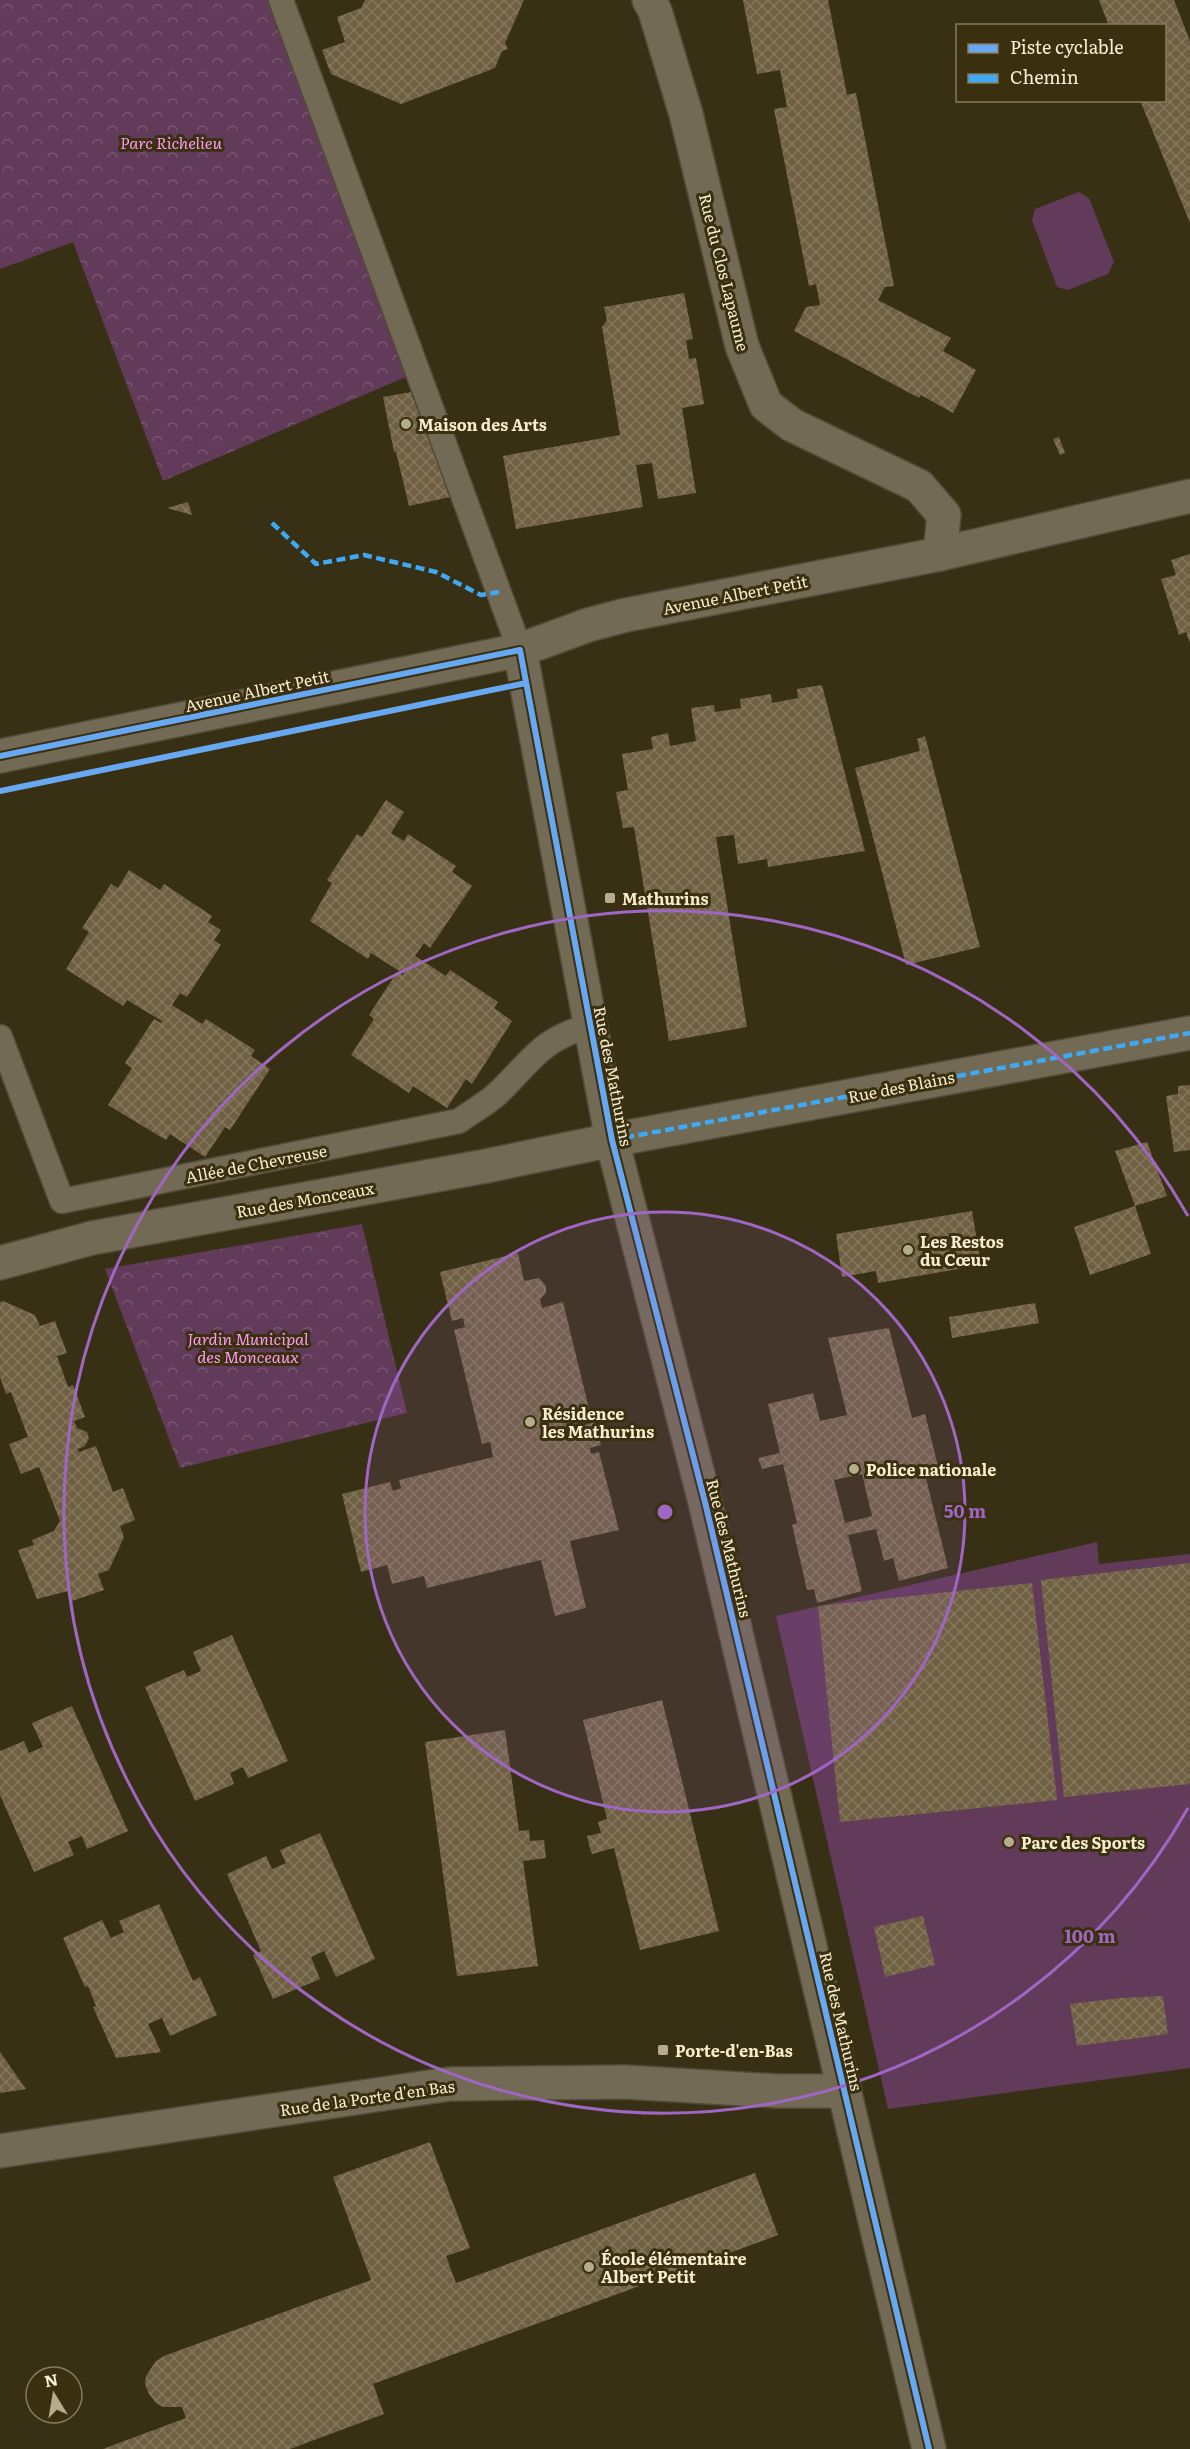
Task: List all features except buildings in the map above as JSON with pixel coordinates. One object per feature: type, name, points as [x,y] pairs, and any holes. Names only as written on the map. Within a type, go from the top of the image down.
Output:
[{"type":"street","name":"Rue du Clos Lapaume","points":[[649,0],[655,11],[686,114],[742,346],[766,405],[792,425],[920,486],[944,515],[940,554]]},
{"type":"street","name":"Avenue Albert Petit","points":[[0,756],[520,650],[626,615],[940,554],[1190,496]]},
{"type":"street","name":"Rue des Mathurins","points":[[520,650],[566,907],[612,1140],[705,1502],[929,2449]]},
{"type":"street","name":"Rue des Blains","points":[[612,1140],[1190,1033]]},
{"type":"street","name":"Rue des Monceaux","points":[[0,1263],[92,1238],[486,1166],[612,1140]]},
{"type":"street","name":"Rue de la Porte d'en Bas","points":[[0,2151],[449,2084],[625,2082],[778,2091],[845,2091]]},
{"type":"lane","points":[[281,0],[520,650]]},
{"type":"lane","name":"Allée de Chevreuse","points":[[0,1037],[62,1201],[459,1121],[495,1095],[541,1048],[566,1032],[590,1026]]},
{"type":"green space","name":"Parc Richelieu","points":[[0,0],[269,0],[408,376],[163,481],[73,242],[0,269]]},
{"type":"green space","points":[[1079,192],[1089,198],[1114,262],[1108,274],[1068,290],[1057,287],[1032,220],[1035,209]]},
{"type":"green space","name":"Jardin Municipal des Monceaux","points":[[362,1224],[407,1413],[180,1468],[105,1269]]},
{"type":"green space","name":"Parc des Sports","points":[[1097,1542],[1099,1564],[1190,1554],[1190,2068],[888,2109],[776,1616]]},
{"type":"marked path","points":[[272,523],[316,564],[364,555],[436,572],[481,595],[499,592]]},
{"type":"marked path","points":[[612,1140],[1190,1033]]},
{"type":"cycle path","points":[[0,756],[520,650],[612,1140],[705,1502],[929,2449]]},
{"type":"cycle path","points":[[0,791],[526,683]]},
{"type":"place","name":"Maison des Arts","points":[[406,424]]},
{"type":"place","name":"Mathurins","points":[[610,898]]},
{"type":"place","name":"Les Restos du Cœur","points":[[908,1250]]},
{"type":"place","name":"Résidence les Mathurins","points":[[530,1422]]},
{"type":"place","name":"Police nationale","points":[[854,1469]]},
{"type":"place","name":"Parc des Sports","points":[[1009,1842]]},
{"type":"place","name":"Porte-d'en-Bas","points":[[663,2050]]},
{"type":"place","name":"École élémentaire Albert Petit","points":[[589,2267]]}]
